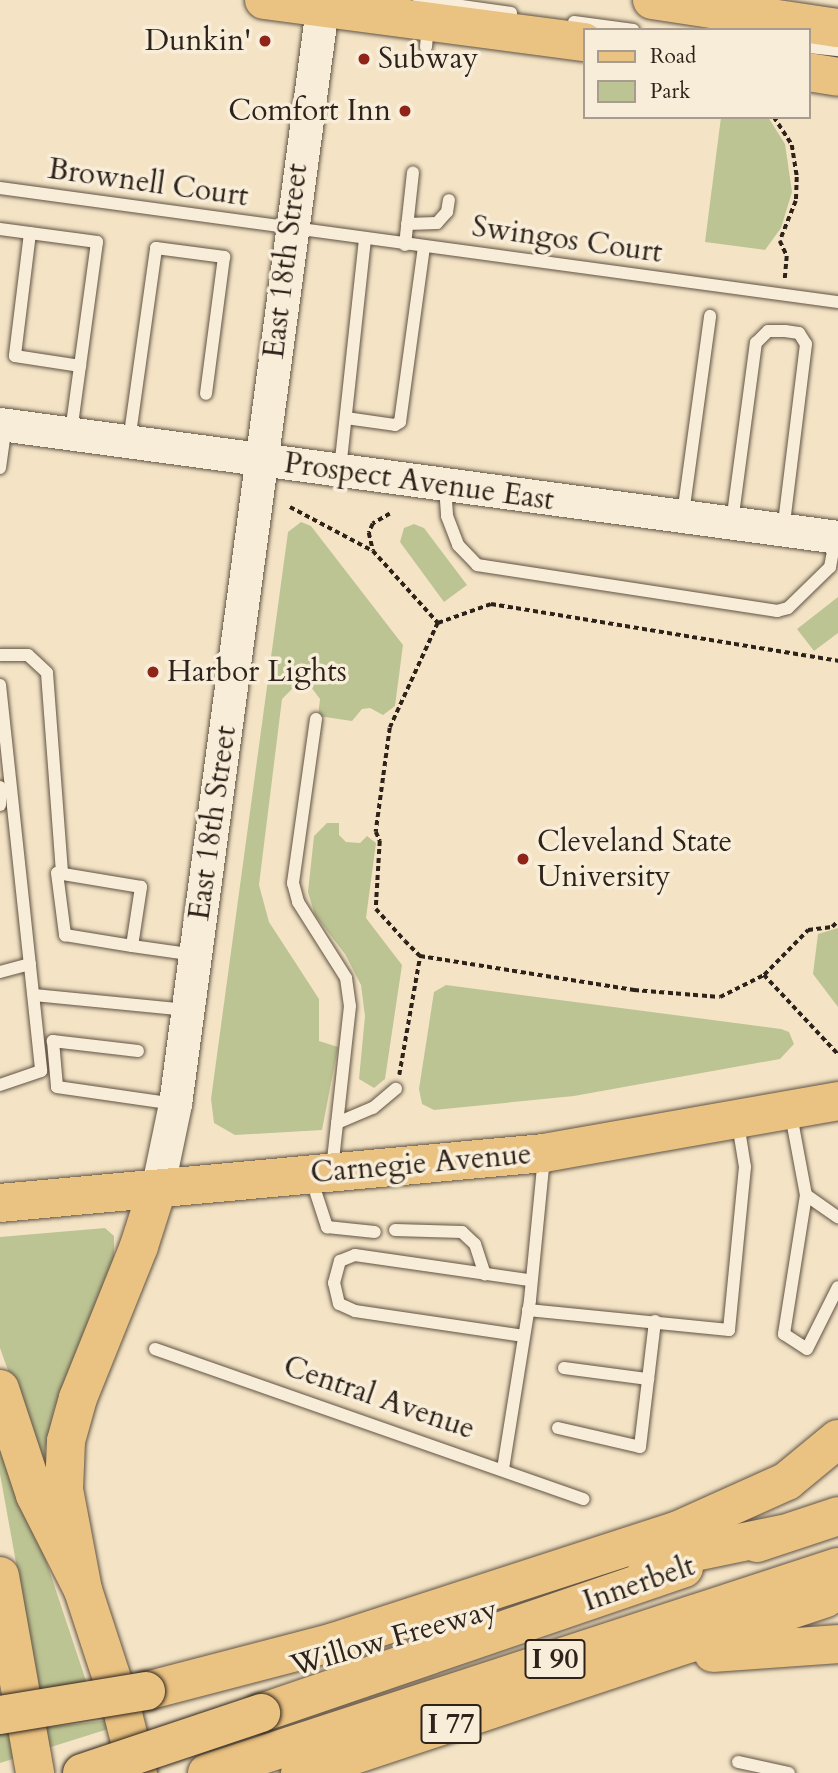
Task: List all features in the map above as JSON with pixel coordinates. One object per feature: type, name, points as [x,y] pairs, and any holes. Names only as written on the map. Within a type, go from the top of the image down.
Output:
[{"type":"main road","points":[[264,0],[323,4],[425,23],[572,31]]},
{"type":"main road","points":[[652,0],[838,28]]},
{"type":"main road","name":"East 18th Street","points":[[83,1590],[64,1489],[66,1441],[78,1398],[139,1246],[157,1190],[175,1104],[289,230],[323,4]]},
{"type":"main road","points":[[810,72],[838,77]]},
{"type":"main road","name":"Prospect Avenue East","points":[[3,425],[340,473],[837,537]]},
{"type":"main road","name":"Carnegie Avenue","points":[[0,1203],[544,1153],[838,1101]]},
{"type":"main road","points":[[0,1389],[35,1495],[134,1698],[149,1773]]},
{"type":"main road","points":[[0,1715],[251,1686],[358,1635],[705,1520],[787,1481],[838,1438]]},
{"type":"main road","name":"Innerbelt","points":[[82,1773],[251,1686],[838,1516]]},
{"type":"main road","name":"Innerbelt","points":[[207,1773],[286,1762],[838,1567]]},
{"type":"main road","points":[[0,1576],[35,1773]]},
{"type":"main road","name":"I 77","points":[[286,1762],[601,1675],[838,1594]]},
{"type":"main road","points":[[601,1675],[732,1650],[838,1644]]},
{"type":"main road","points":[[134,1698],[138,1773]]},
{"type":"lane","points":[[425,23],[521,15]]},
{"type":"lane","points":[[810,47],[838,50]]},
{"type":"lane","points":[[405,245],[413,172]]},
{"type":"lane","name":"Brownell Court","points":[[0,188],[289,230]]},
{"type":"lane","points":[[407,223],[437,223],[447,212],[449,201]]},
{"type":"lane","points":[[0,229],[97,242],[71,434]]},
{"type":"lane","name":"Swingos Court","points":[[289,230],[838,302]]},
{"type":"lane","points":[[30,233],[15,356],[80,366]]},
{"type":"lane","points":[[340,473],[365,240]]},
{"type":"lane","points":[[346,418],[395,425],[400,422],[424,247]]},
{"type":"lane","points":[[129,442],[156,248],[224,257],[206,394]]},
{"type":"lane","points":[[682,518],[710,316]]},
{"type":"lane","points":[[732,524],[756,343],[768,331],[785,331],[799,333],[806,345],[783,530]]},
{"type":"lane","points":[[0,468],[3,425]]},
{"type":"lane","points":[[445,486],[447,516],[457,545],[477,565],[777,611],[788,608],[830,567],[837,537]]},
{"type":"lane","points":[[0,656],[28,655],[47,673],[62,874]]},
{"type":"lane","points":[[0,685],[41,1071],[0,1085]]},
{"type":"lane","points":[[316,719],[293,883],[298,902],[346,978],[350,1006],[337,1123],[321,1174],[321,1218],[327,1227],[375,1232]]},
{"type":"lane","points":[[0,787],[0,805]]},
{"type":"lane","points":[[132,946],[141,887],[57,873],[65,935],[132,946],[195,955]]},
{"type":"lane","points":[[0,972],[30,964]]},
{"type":"lane","points":[[34,995],[188,1010]]},
{"type":"lane","points":[[38,1039],[138,1051]]},
{"type":"lane","points":[[53,1041],[57,1087],[175,1104]]},
{"type":"lane","points":[[337,1123],[373,1108],[396,1089]]},
{"type":"lane","points":[[790,1111],[806,1195],[784,1334],[807,1349],[838,1287]]},
{"type":"lane","points":[[528,1310],[729,1330],[745,1167],[737,1120]]},
{"type":"lane","points":[[503,1469],[528,1310],[544,1153]]},
{"type":"lane","points":[[806,1195],[838,1217]]},
{"type":"lane","points":[[395,1230],[462,1232],[475,1244],[485,1274]]},
{"type":"lane","points":[[524,1336],[355,1311],[335,1298],[340,1261],[355,1255],[529,1280]]},
{"type":"lane","points":[[558,1428],[640,1447],[655,1321]]},
{"type":"lane","name":"Central Avenue","points":[[155,1349],[584,1499]]},
{"type":"lane","points":[[564,1368],[648,1379]]},
{"type":"lane","points":[[738,1762],[783,1772]]},
{"type":"path","points":[[775,119],[792,145],[797,188],[780,241],[788,264],[784,295]]},
{"type":"path","points":[[290,507],[373,551],[439,623]]},
{"type":"path","points":[[373,551],[369,533],[373,524],[390,514]]},
{"type":"path","points":[[838,661],[491,604],[439,623],[390,728],[376,832],[380,841],[376,909],[420,956],[634,990],[720,997],[764,975],[808,930],[832,927],[838,921]]},
{"type":"path","points":[[396,1089],[420,956]]},
{"type":"path","points":[[764,975],[838,1054]]},
{"type":"green space","points":[[721,119],[769,119],[785,144],[792,192],[781,228],[765,250],[705,242]]},
{"type":"green space","points":[[301,522],[311,526],[403,645],[395,706],[383,715],[370,708],[362,709],[352,721],[318,716],[320,699],[311,687],[293,688],[282,699],[259,885],[269,922],[319,999],[319,1041],[338,1047],[322,1130],[235,1135],[214,1123],[211,1099],[288,532]]},
{"type":"green space","points":[[414,524],[424,528],[467,585],[444,602],[400,542],[404,528]]},
{"type":"green space","points":[[838,597],[838,633],[814,651],[797,629]]},
{"type":"green space","points":[[327,823],[339,823],[339,835],[346,842],[360,843],[367,836],[376,843],[366,918],[402,965],[385,1079],[374,1088],[359,1079],[365,1016],[361,985],[345,954],[315,915],[308,892],[314,836]]},
{"type":"green space","points":[[838,928],[838,1007],[813,974],[818,934]]},
{"type":"green space","points":[[446,985],[781,1029],[789,1032],[794,1044],[780,1059],[574,1096],[434,1110],[422,1104],[419,1089],[434,992]]},
{"type":"green space","points":[[105,1228],[114,1236],[114,1262],[54,1410],[45,1450],[45,1474],[0,1348],[0,1237]]},
{"type":"green space","points":[[0,1422],[87,1684],[39,1690],[0,1474]]},
{"type":"green space","points":[[119,1719],[121,1725],[0,1763],[0,1733]]},
{"type":"place","name":"Dunkin'","points":[[265,41]]},
{"type":"place","name":"Subway","points":[[364,59]]},
{"type":"place","name":"Comfort Inn","points":[[405,111]]},
{"type":"place","name":"Harbor Lights","points":[[153,672]]},
{"type":"place","name":"Cleveland State University","points":[[523,859]]}]
